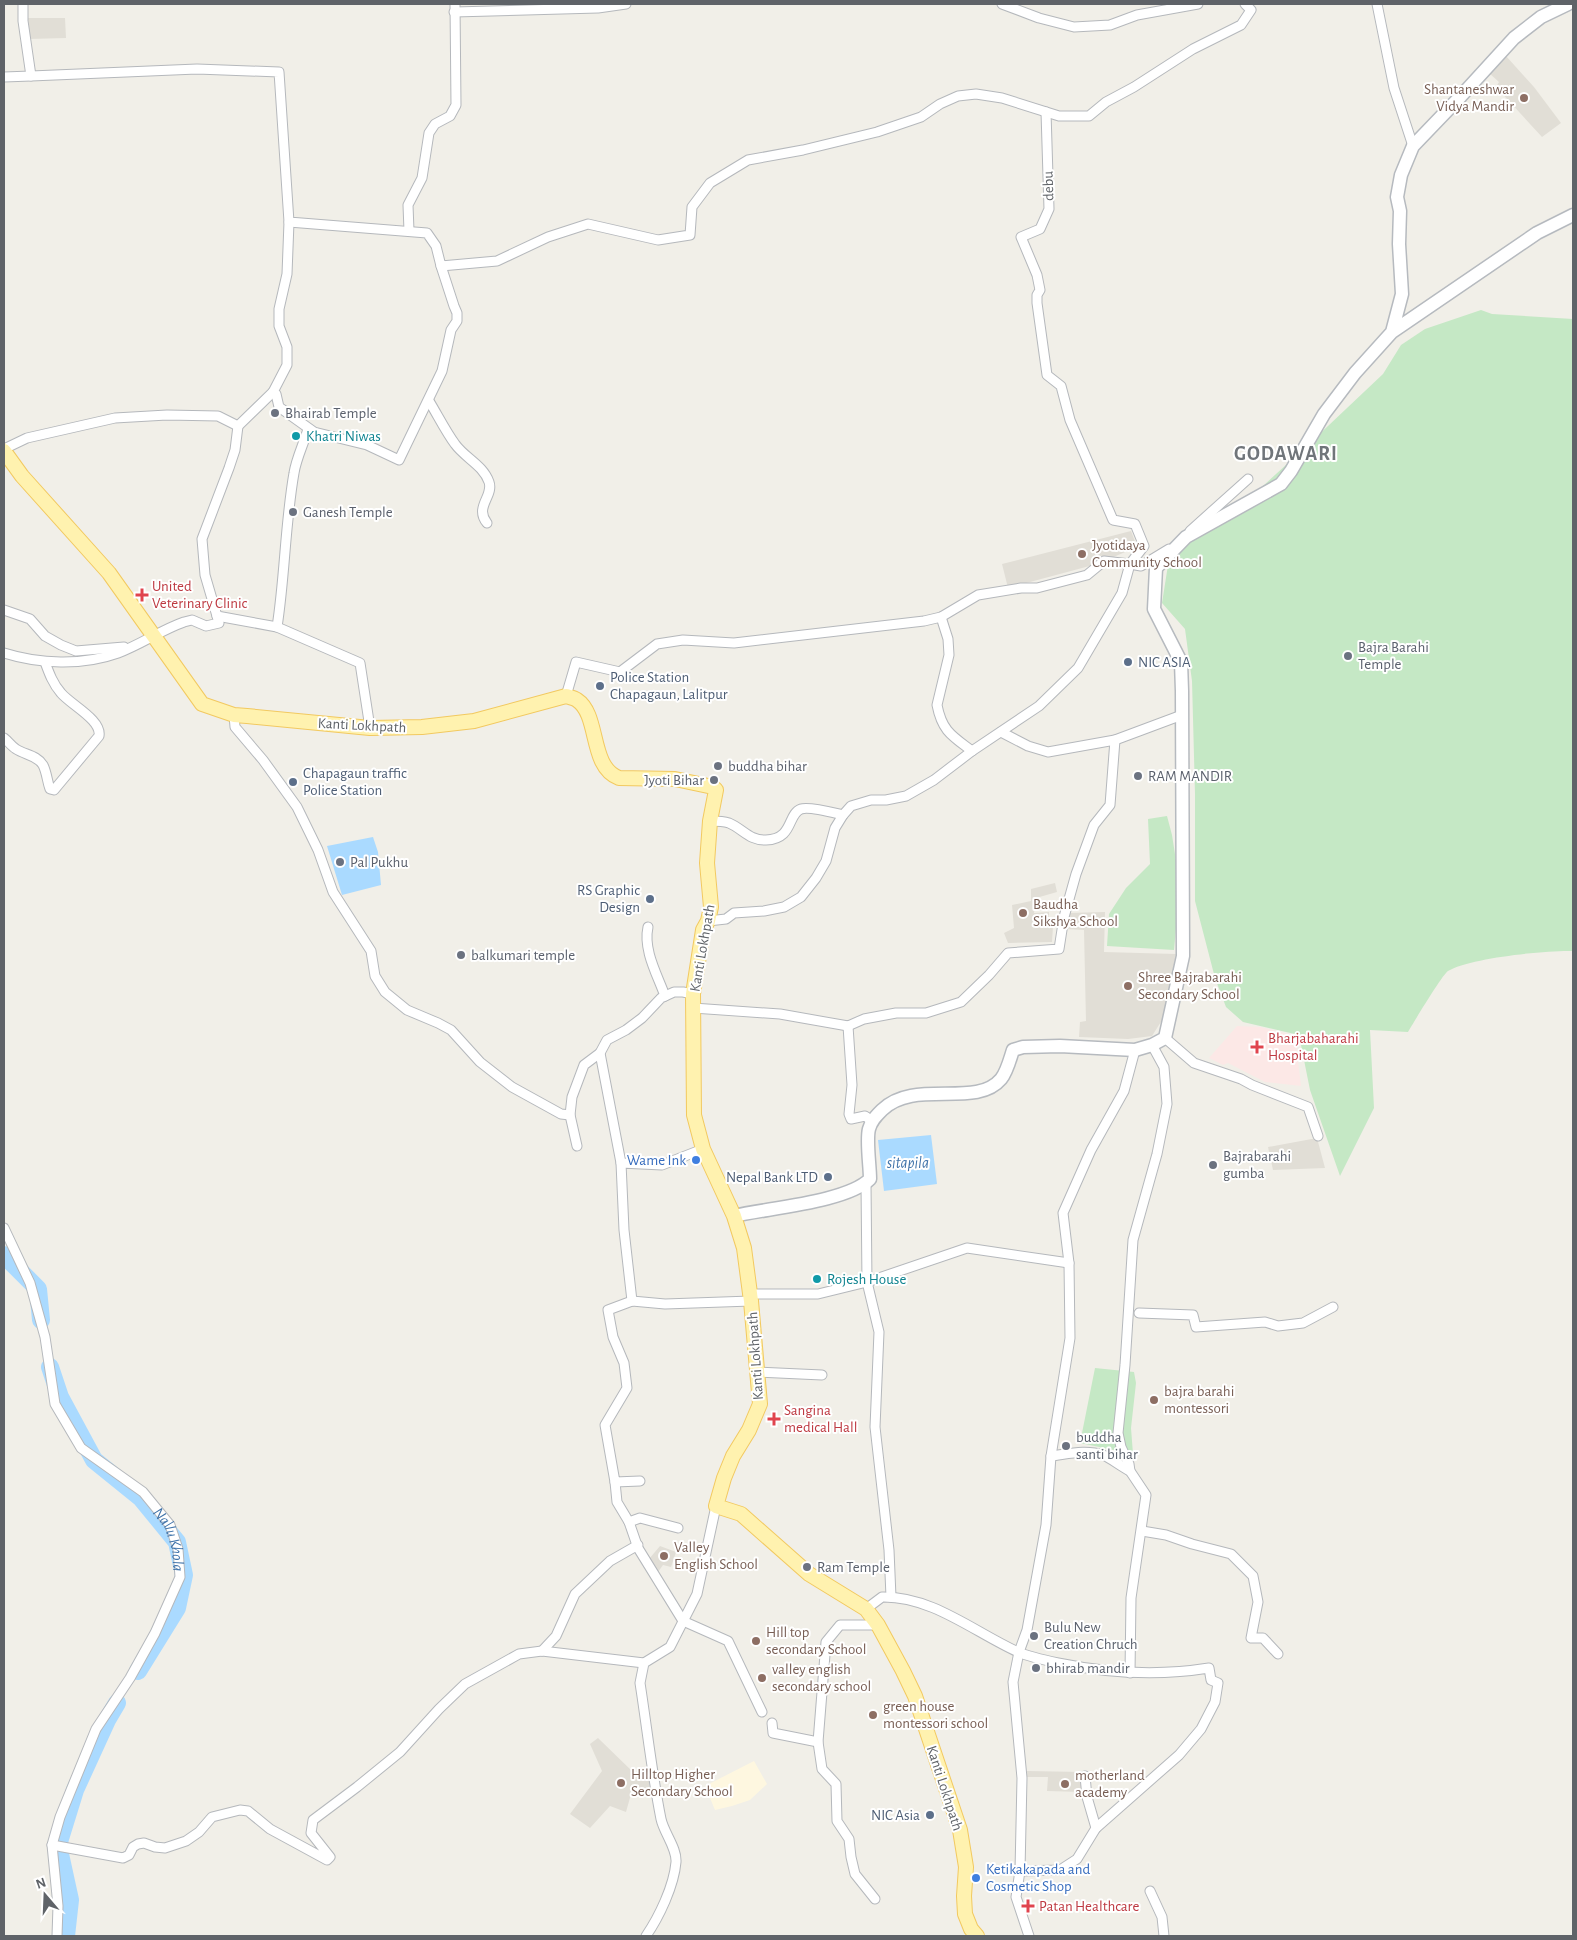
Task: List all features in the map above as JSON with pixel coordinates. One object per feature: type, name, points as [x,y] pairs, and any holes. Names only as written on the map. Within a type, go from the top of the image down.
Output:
[{"type":"main road","name":"Kanti Lokhpath","points":[[5,452],[22,476],[109,573],[155,635],[202,704],[234,714],[370,728],[422,727],[474,721],[566,696],[577,700],[585,709],[606,770],[619,778],[675,779],[713,787],[716,794],[710,821],[707,863],[711,908],[708,921],[703,930],[693,1001],[694,1115],[703,1149],[734,1216],[744,1248],[760,1404],[749,1430],[733,1456],[716,1506],[741,1514],[809,1574],[866,1609],[878,1625],[904,1671],[915,1696],[960,1830],[966,1867],[965,1914],[971,1929],[977,1936]]},
{"type":"street","points":[[23,4],[23,21],[31,76]]},
{"type":"street","points":[[409,231],[408,205],[422,178],[428,133],[434,124],[450,116],[456,105],[454,8],[598,8],[626,4]]},
{"type":"street","points":[[1002,4],[1039,18],[1074,27],[1110,25],[1137,15],[1198,4]]},
{"type":"street","points":[[441,266],[497,261],[548,236],[588,224],[658,240],[690,235],[692,207],[710,183],[748,160],[803,150],[877,132],[920,117],[940,104],[958,96],[976,94],[1002,98],[1059,116],[1089,116],[1106,102],[1134,87],[1193,49],[1241,25],[1251,10],[1245,4]]},
{"type":"street","points":[[1377,4],[1394,88],[1413,146]]},
{"type":"street","points":[[1392,332],[1402,294],[1398,197],[1401,175],[1413,146],[1514,38],[1542,17],[1568,4]]},
{"type":"street","points":[[4,77],[197,69],[279,72],[289,222],[287,274],[281,297],[279,317],[279,326],[287,346],[287,365],[273,392],[238,426],[235,450],[202,539],[205,575],[219,623],[206,626],[192,620],[178,624],[118,653],[100,658],[45,662],[27,660],[4,652]]},
{"type":"street","name":"debu","points":[[1046,112],[1048,209],[1040,229],[1021,237],[1037,275],[1040,290],[1037,296],[1037,303],[1047,375],[1061,386],[1070,420],[1113,520],[1135,524],[1144,546],[1130,564]]},
{"type":"street","points":[[734,1216],[840,1196],[866,1184],[870,1179],[868,1131],[872,1120],[887,1106],[906,1095],[961,1094],[983,1091],[1001,1079],[1013,1050],[1023,1047],[1060,1046],[1135,1050],[1152,1045],[1165,1038],[1183,956],[1182,715],[1180,662],[1154,610],[1156,568],[1186,536],[1281,484],[1291,471],[1324,414],[1355,373],[1392,332],[1537,232],[1573,215]]},
{"type":"street","points":[[273,392],[276,394],[279,407],[308,429],[367,446],[399,460],[442,371],[451,330],[457,321],[458,313],[454,306],[436,246],[427,233],[289,222]]},
{"type":"street","points":[[429,401],[455,444],[476,463],[488,480],[490,487],[483,512],[483,517],[487,523]]},
{"type":"street","points":[[5,452],[27,438],[115,418],[167,415],[218,416],[238,426]]},
{"type":"street","points":[[277,627],[284,583],[288,517],[294,471],[308,429]]},
{"type":"street","points":[[566,696],[576,662],[620,672],[656,644],[683,640],[734,644],[924,621],[942,617],[978,595],[1021,588],[1038,588],[1087,576],[1104,561],[1141,566],[1168,550],[1248,479]]},
{"type":"street","points":[[708,921],[726,919],[734,913],[764,912],[784,908],[800,897],[816,878],[826,861],[835,828],[851,806],[871,800],[886,800],[906,796],[934,780],[972,751],[1039,706],[1078,668],[1122,594],[1130,564]]},
{"type":"street","points":[[4,610],[30,620],[45,636],[61,645],[76,650],[131,647]]},
{"type":"street","points":[[218,616],[277,627],[360,664],[370,728]]},
{"type":"street","points":[[942,617],[948,639],[949,655],[937,705],[944,727],[972,751]]},
{"type":"street","points":[[4,738],[18,751],[33,756],[42,763],[49,787],[54,790],[99,736],[99,729],[95,722],[57,688],[45,662]]},
{"type":"street","points":[[234,714],[235,727],[263,760],[297,807],[318,850],[333,892],[371,951],[374,976],[385,992],[407,1010],[438,1022],[451,1030],[480,1062],[512,1087],[555,1111],[570,1115]]},
{"type":"street","points":[[1001,732],[1028,746],[1048,752],[1115,740],[1182,715]]},
{"type":"street","points":[[577,1146],[570,1115],[572,1097],[584,1065],[600,1053],[607,1040],[637,1022],[652,1006],[674,992],[682,992],[693,1001],[848,1026],[864,1018],[926,1013],[961,1002],[989,975],[1008,953],[1058,949],[1064,917],[1076,874],[1094,825],[1110,805],[1115,740]]},
{"type":"street","points":[[710,821],[728,822],[753,839],[768,840],[780,836],[787,830],[796,811],[803,808],[843,815]]},
{"type":"street","points":[[648,926],[648,951],[665,996]]},
{"type":"street","points":[[848,1026],[852,1085],[849,1114],[851,1119],[865,1116],[872,1120]]},
{"type":"street","points":[[1165,1038],[1194,1063],[1240,1079],[1308,1107],[1318,1136]]},
{"type":"street","points":[[1130,1471],[1129,1464],[1121,1448],[1118,1433],[1125,1365],[1133,1240],[1158,1154],[1167,1104],[1164,1067],[1152,1045]]},
{"type":"street","points":[[1029,1936],[1016,1897],[1020,1871],[1022,1778],[1013,1682],[1019,1652],[1027,1630],[1046,1525],[1051,1456],[1070,1338],[1069,1263],[1063,1214],[1091,1150],[1124,1091],[1135,1050]]},
{"type":"street","points":[[600,1053],[621,1163],[624,1230],[632,1301]]},
{"type":"street","points":[[621,1163],[662,1165],[703,1149]]},
{"type":"street","points":[[866,1184],[868,1282],[879,1332],[875,1427],[889,1550],[891,1597]]},
{"type":"street","points":[[4,1228],[30,1283],[45,1337],[55,1404],[81,1448],[143,1492],[170,1525],[178,1549],[180,1578],[155,1633],[130,1678],[96,1729],[60,1817],[52,1845],[58,1906],[57,1936]]},
{"type":"street","points":[[762,1712],[728,1641],[684,1622],[638,1545],[629,1522],[617,1502],[606,1425],[627,1388],[624,1363],[613,1337],[608,1310],[632,1301],[665,1304],[818,1294],[868,1282],[967,1248],[1069,1263]]},
{"type":"street","points":[[1139,1312],[1193,1315],[1196,1327],[1264,1322],[1278,1326],[1303,1323],[1333,1308]]},
{"type":"street","points":[[758,1372],[822,1375]]},
{"type":"street","points":[[1051,1456],[1084,1451],[1104,1455],[1130,1471],[1146,1495],[1131,1598],[1130,1673]]},
{"type":"street","points":[[615,1482],[640,1481]]},
{"type":"street","points":[[52,1845],[123,1858],[130,1855],[133,1847],[138,1844],[144,1843],[154,1847],[165,1848],[186,1841],[212,1818],[240,1810],[248,1811],[270,1829],[327,1860],[330,1857],[311,1833],[313,1820],[400,1752],[439,1709],[465,1684],[519,1654],[542,1651],[644,1663],[670,1647],[697,1594],[716,1506]]},
{"type":"street","points":[[629,1522],[640,1518],[678,1528]]},
{"type":"street","points":[[1142,1531],[1166,1535],[1231,1554],[1253,1576],[1258,1602],[1251,1638],[1263,1638],[1278,1654]]},
{"type":"street","points":[[542,1651],[556,1636],[575,1594],[610,1561],[638,1545]]},
{"type":"street","points":[[866,1609],[882,1597],[921,1602],[1019,1652],[1072,1666],[1130,1673],[1177,1672],[1209,1668],[1211,1680],[1218,1683],[1215,1702],[1201,1729],[1180,1755],[1096,1828],[1077,1859],[1060,1870],[1020,1871]]},
{"type":"street","points":[[875,1899],[855,1874],[849,1839],[837,1821],[836,1784],[822,1769],[818,1742],[826,1642],[840,1624],[878,1625]]},
{"type":"street","points":[[644,1663],[640,1682],[661,1821],[676,1863],[657,1920],[646,1936]]},
{"type":"street","points":[[772,1723],[773,1733],[818,1742]]},
{"type":"street","points":[[1085,1776],[1087,1797],[1096,1828]]},
{"type":"street","points":[[1150,1890],[1162,1917],[1164,1936]]},
{"type":"shaded area","points":[[28,18],[65,18],[66,38],[29,39]]},
{"type":"shaded area","name":"Shantaneshwar Vidya Mandir","points":[[1506,56],[1534,87],[1561,123],[1542,137],[1496,87],[1499,82],[1489,73]]},
{"type":"shaded area","name":"Jyotidaya Community School","points":[[1131,531],[1137,547],[1097,564],[1008,588],[1002,564]]},
{"type":"shaded area","name":"Baudha Sikshya School","points":[[1055,883],[1057,892],[1036,898],[1034,913],[1049,912],[1049,926],[1053,926],[1052,942],[1008,943],[1004,933],[1014,928],[1012,905],[1031,901],[1031,889]]},
{"type":"shaded area","name":"Shree Bajrabarahi Secondary School","points":[[1105,912],[1104,952],[1176,954],[1164,1017],[1152,1036],[1128,1039],[1079,1037],[1080,1022],[1086,1021],[1084,930],[1065,929],[1067,913]]},
{"type":"shaded area","name":"Bharjabaharahi Hospital","points":[[1237,1026],[1260,1027],[1295,1036],[1301,1086],[1265,1082],[1228,1063],[1223,1065],[1209,1058]]},
{"type":"shaded area","points":[[1317,1138],[1325,1168],[1273,1170],[1268,1147]]},
{"type":"shaded area","name":"Valley English School","points":[[660,1546],[676,1552],[671,1567],[663,1565],[658,1572],[649,1559]]},
{"type":"shaded area","name":"Hilltop Higher Secondary School","points":[[598,1738],[633,1772],[644,1779],[649,1777],[650,1795],[633,1787],[626,1812],[610,1806],[590,1828],[570,1814],[602,1771],[590,1744]]},
{"type":"shaded area","points":[[754,1761],[767,1784],[750,1800],[715,1810],[705,1786]]},
{"type":"shaded area","name":"motherland academy","points":[[1027,1771],[1083,1772],[1083,1792],[1047,1791],[1048,1777],[1027,1777]]},
{"type":"green space","points":[[1481,310],[1492,314],[1573,319],[1573,951],[1509,956],[1458,966],[1445,974],[1408,1032],[1370,1030],[1374,1108],[1340,1176],[1310,1090],[1299,1035],[1243,1022],[1226,1007],[1215,978],[1195,901],[1192,681],[1185,629],[1162,603],[1168,565],[1190,541],[1251,497],[1310,443],[1383,374],[1401,345],[1425,329]]},
{"type":"green space","points":[[1167,816],[1180,886],[1174,950],[1107,946],[1109,914],[1126,888],[1150,864],[1148,819]]},
{"type":"green space","points":[[1095,1368],[1134,1372],[1136,1383],[1131,1428],[1133,1454],[1080,1443]]},
{"type":"water","points":[[373,837],[378,852],[381,885],[342,895],[327,846]]},
{"type":"water","name":"sitapila","points":[[931,1135],[937,1184],[884,1191],[878,1140]]},
{"type":"waterway","name":"Nallu Khola","points":[[4,1255],[38,1289],[41,1320]]},
{"type":"waterway","name":"Nallu Khola","points":[[50,1367],[60,1397],[94,1460],[141,1498],[177,1542],[184,1575],[177,1608],[138,1671]]},
{"type":"waterway","name":"Nallu Khola","points":[[66,1936],[70,1900],[58,1845],[75,1790],[107,1720],[117,1703]]},
{"type":"place","name":"Shantaneshwar Vidya Mandir","points":[[1524,98]]},
{"type":"place","name":"Bhairab Temple","points":[[275,413]]},
{"type":"place","name":"Khatri Niwas","points":[[296,436]]},
{"type":"place","name":"Ganesh Temple","points":[[293,512]]},
{"type":"place","name":"Jyotidaya Community School","points":[[1082,554]]},
{"type":"place","name":"United Veterinary Clinic","points":[[142,595]]},
{"type":"place","name":"Bajra Barahi Temple","points":[[1348,656]]},
{"type":"place","name":"NIC ASIA","points":[[1128,662]]},
{"type":"place","name":"Police Station Chapagaun, Lalitpur","points":[[600,686]]},
{"type":"place","name":"buddha bihar","points":[[718,766]]},
{"type":"place","name":"RAM MANDIR","points":[[1138,776]]},
{"type":"place","name":"Jyoti Bihar","points":[[714,780]]},
{"type":"place","name":"Chapagaun traffic Police Station","points":[[293,782]]},
{"type":"place","name":"Pal Pukhu","points":[[340,862]]},
{"type":"place","name":"RS Graphic Design","points":[[650,899]]},
{"type":"place","name":"Baudha Sikshya School","points":[[1023,913]]},
{"type":"place","name":"balkumari temple","points":[[461,955]]},
{"type":"place","name":"Shree Bajrabarahi Secondary School","points":[[1128,986]]},
{"type":"place","name":"Bharjabaharahi Hospital","points":[[1257,1047]]},
{"type":"place","name":"Wame Ink","points":[[696,1160]]},
{"type":"place","name":"Bajrabarahi gumba","points":[[1213,1165]]},
{"type":"place","name":"Nepal Bank LTD","points":[[828,1177]]},
{"type":"place","name":"Rojesh House","points":[[817,1279]]},
{"type":"place","name":"bajra barahi montessori","points":[[1154,1400]]},
{"type":"place","name":"Sangina medical Hall","points":[[774,1419]]},
{"type":"place","name":"buddha santi bihar","points":[[1066,1446]]},
{"type":"place","name":"Valley English School","points":[[664,1556]]},
{"type":"place","name":"Ram Temple","points":[[807,1567]]},
{"type":"place","name":"Bulu New Creation Chruch","points":[[1034,1636]]},
{"type":"place","name":"Hill top secondary School","points":[[756,1641]]},
{"type":"place","name":"bhirab mandir","points":[[1036,1668]]},
{"type":"place","name":"valley english secondary school","points":[[762,1678]]},
{"type":"place","name":"green house montessori school","points":[[873,1715]]},
{"type":"place","name":"Hilltop Higher Secondary School","points":[[621,1783]]},
{"type":"place","name":"motherland academy","points":[[1065,1784]]},
{"type":"place","name":"NIC Asia","points":[[930,1815]]},
{"type":"place","name":"Ketikakapada and Cosmetic Shop","points":[[976,1878]]},
{"type":"place","name":"Patan Healthcare","points":[[1028,1906]]},
{"type":"district","name":"GODAWARI","points":[[1286,453]]}]
